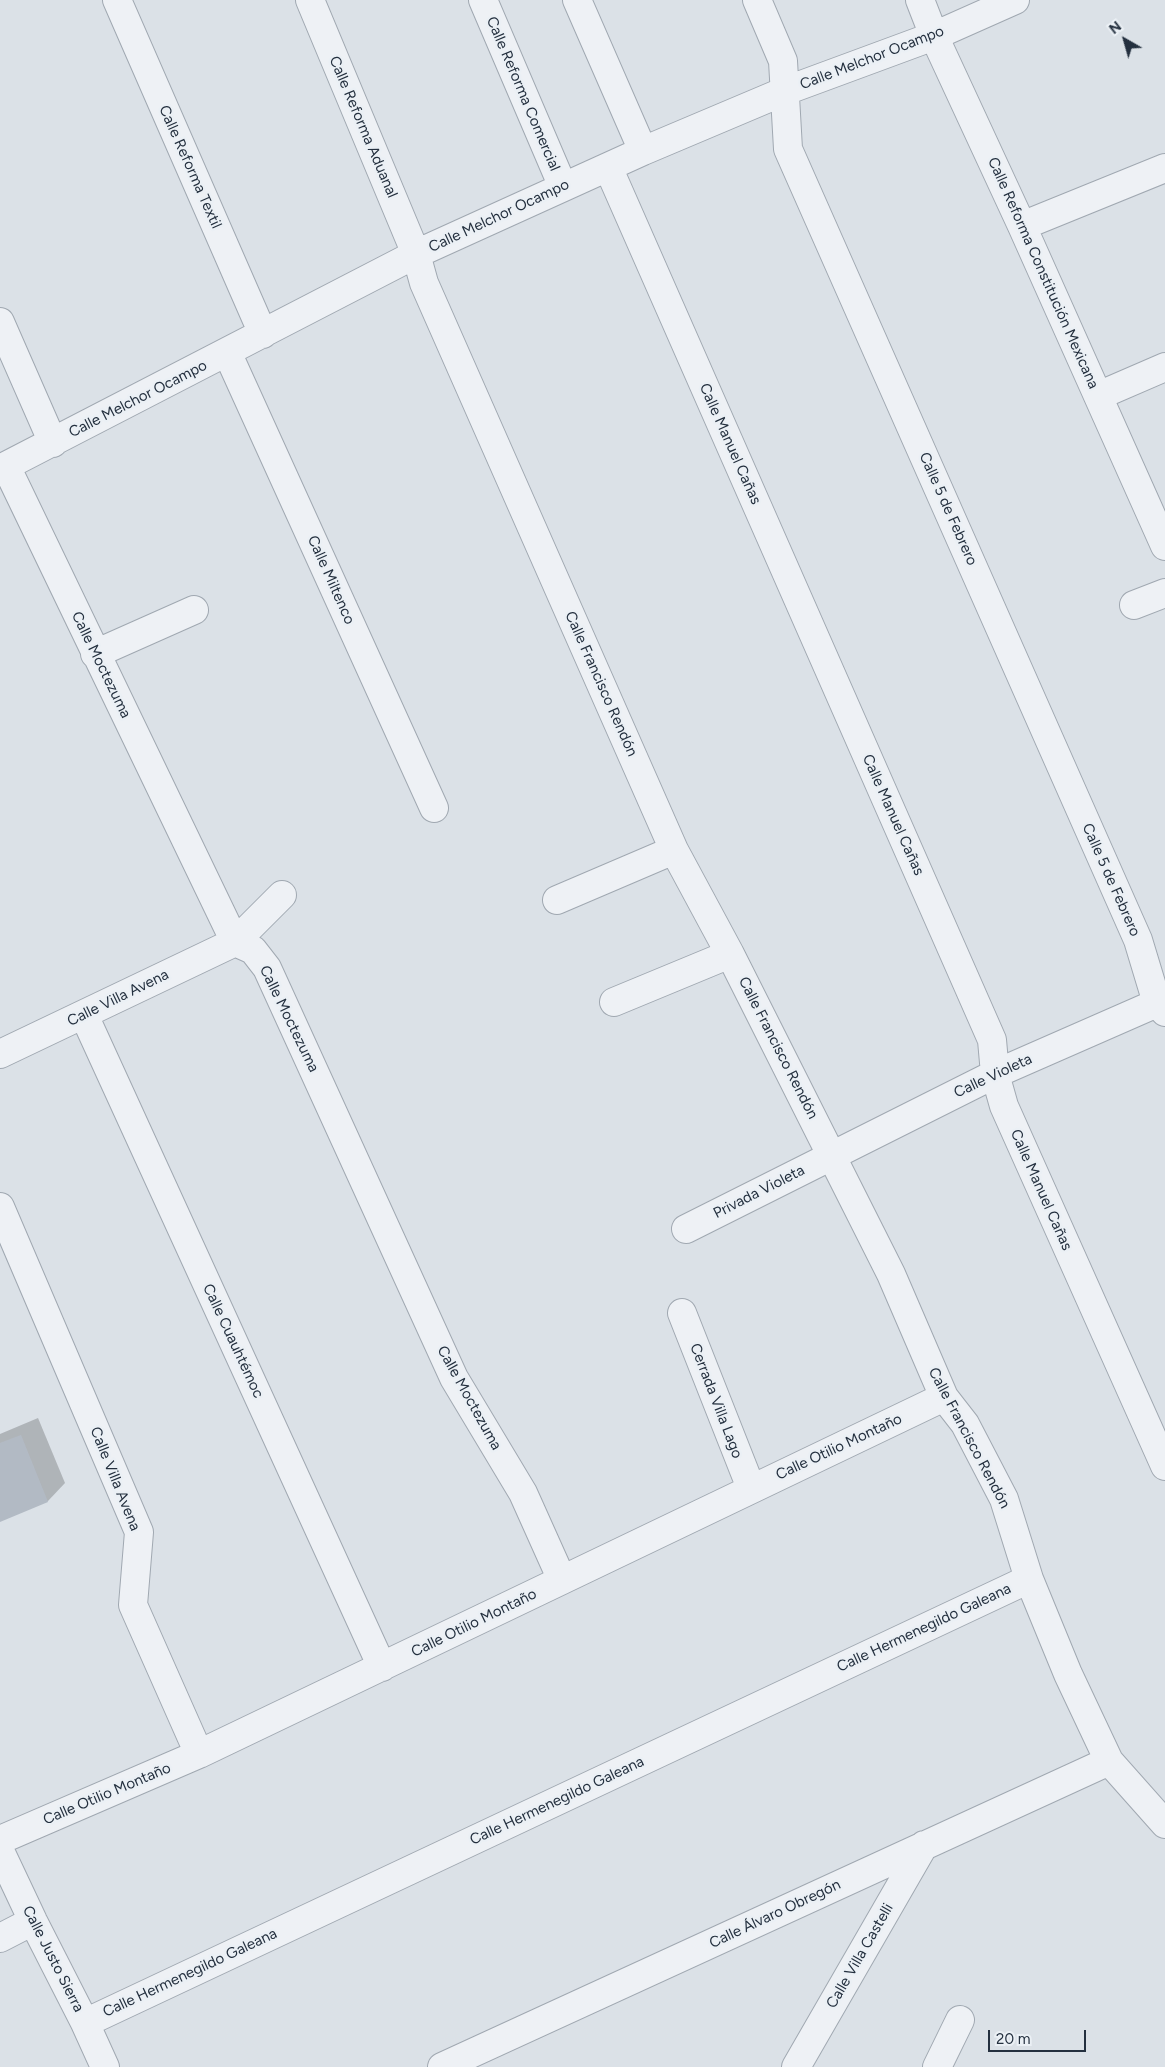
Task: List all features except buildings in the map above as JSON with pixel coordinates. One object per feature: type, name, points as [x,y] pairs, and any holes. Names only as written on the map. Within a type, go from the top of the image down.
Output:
[{"type":"street","name":"Calle Reforma Textil","points":[[118,0],[263,334]]},
{"type":"street","name":"Calle Reforma Aduanal","points":[[310,0],[416,254]]},
{"type":"street","name":"Calle Reforma Comercial","points":[[483,0],[563,187]]},
{"type":"street","points":[[577,0],[643,151]]},
{"type":"street","name":"Calle 5 de Febrero","points":[[757,0],[783,61],[788,149],[1134,931],[1161,1007]]},
{"type":"street","name":"Calle Reforma Constitución Mexicana","points":[[920,0],[934,36],[1022,226],[1165,546]]},
{"type":"street","name":"Calle Melchor Ocampo","points":[[3,468],[416,254],[643,151],[785,91],[934,36],[1015,0]]},
{"type":"street","name":"Calle Manuel Cañas","points":[[608,167],[992,1040],[995,1074],[1004,1106],[1165,1466]]},
{"type":"street","points":[[1022,226],[1165,168]]},
{"type":"street","name":"Calle Francisco Rendón","points":[[416,254],[424,283],[674,850],[730,954],[833,1155],[891,1274],[944,1397],[965,1424],[1004,1498],[1029,1579],[1068,1674],[1109,1761],[1165,1824]]},
{"type":"street","points":[[0,322],[53,443]]},
{"type":"street","name":"Calle Miltenco","points":[[227,352],[434,808]]},
{"type":"street","points":[[1098,396],[1165,367]]},
{"type":"street","name":"Calle Moctezuma","points":[[3,468],[235,942],[254,950],[267,968],[454,1378],[523,1493],[562,1580]]},
{"type":"street","points":[[1134,606],[1165,593]]},
{"type":"street","points":[[95,654],[194,610]]},
{"type":"street","points":[[557,900],[674,850]]},
{"type":"street","name":"Calle Villa Avena","points":[[0,1054],[235,942],[282,896]]},
{"type":"street","points":[[614,1002],[730,954]]},
{"type":"street","name":"Calle Violeta","points":[[833,1155],[995,1074],[1161,1007]]},
{"type":"street","name":"Calle Cuauhtémoc","points":[[84,1015],[382,1667]]},
{"type":"street","name":"Privada Violeta","points":[[686,1229],[833,1155]]},
{"type":"street","name":"Calle Villa Avena","points":[[0,1207],[139,1532],[133,1605],[199,1754]]},
{"type":"street","name":"Cerrada Villa Lago","points":[[682,1313],[751,1488]]},
{"type":"street","name":"Calle Otilio Montaño","points":[[0,1840],[199,1754],[944,1397]]},
{"type":"street","name":"Calle Hermenegildo Galeana","points":[[85,2022],[1029,1579]]},
{"type":"street","name":"Calle Álvaro Obregón","points":[[445,2066],[1109,1761]]},
{"type":"street","name":"Calle Villa Castelli","points":[[796,2067],[924,1845]]},
{"type":"street","name":"Calle Justo Sierra","points":[[0,1851],[33,1922],[85,2022],[99,2065]]},
{"type":"street","points":[[0,1938],[33,1922]]},
{"type":"street","points":[[937,2067],[960,2020]]}]
